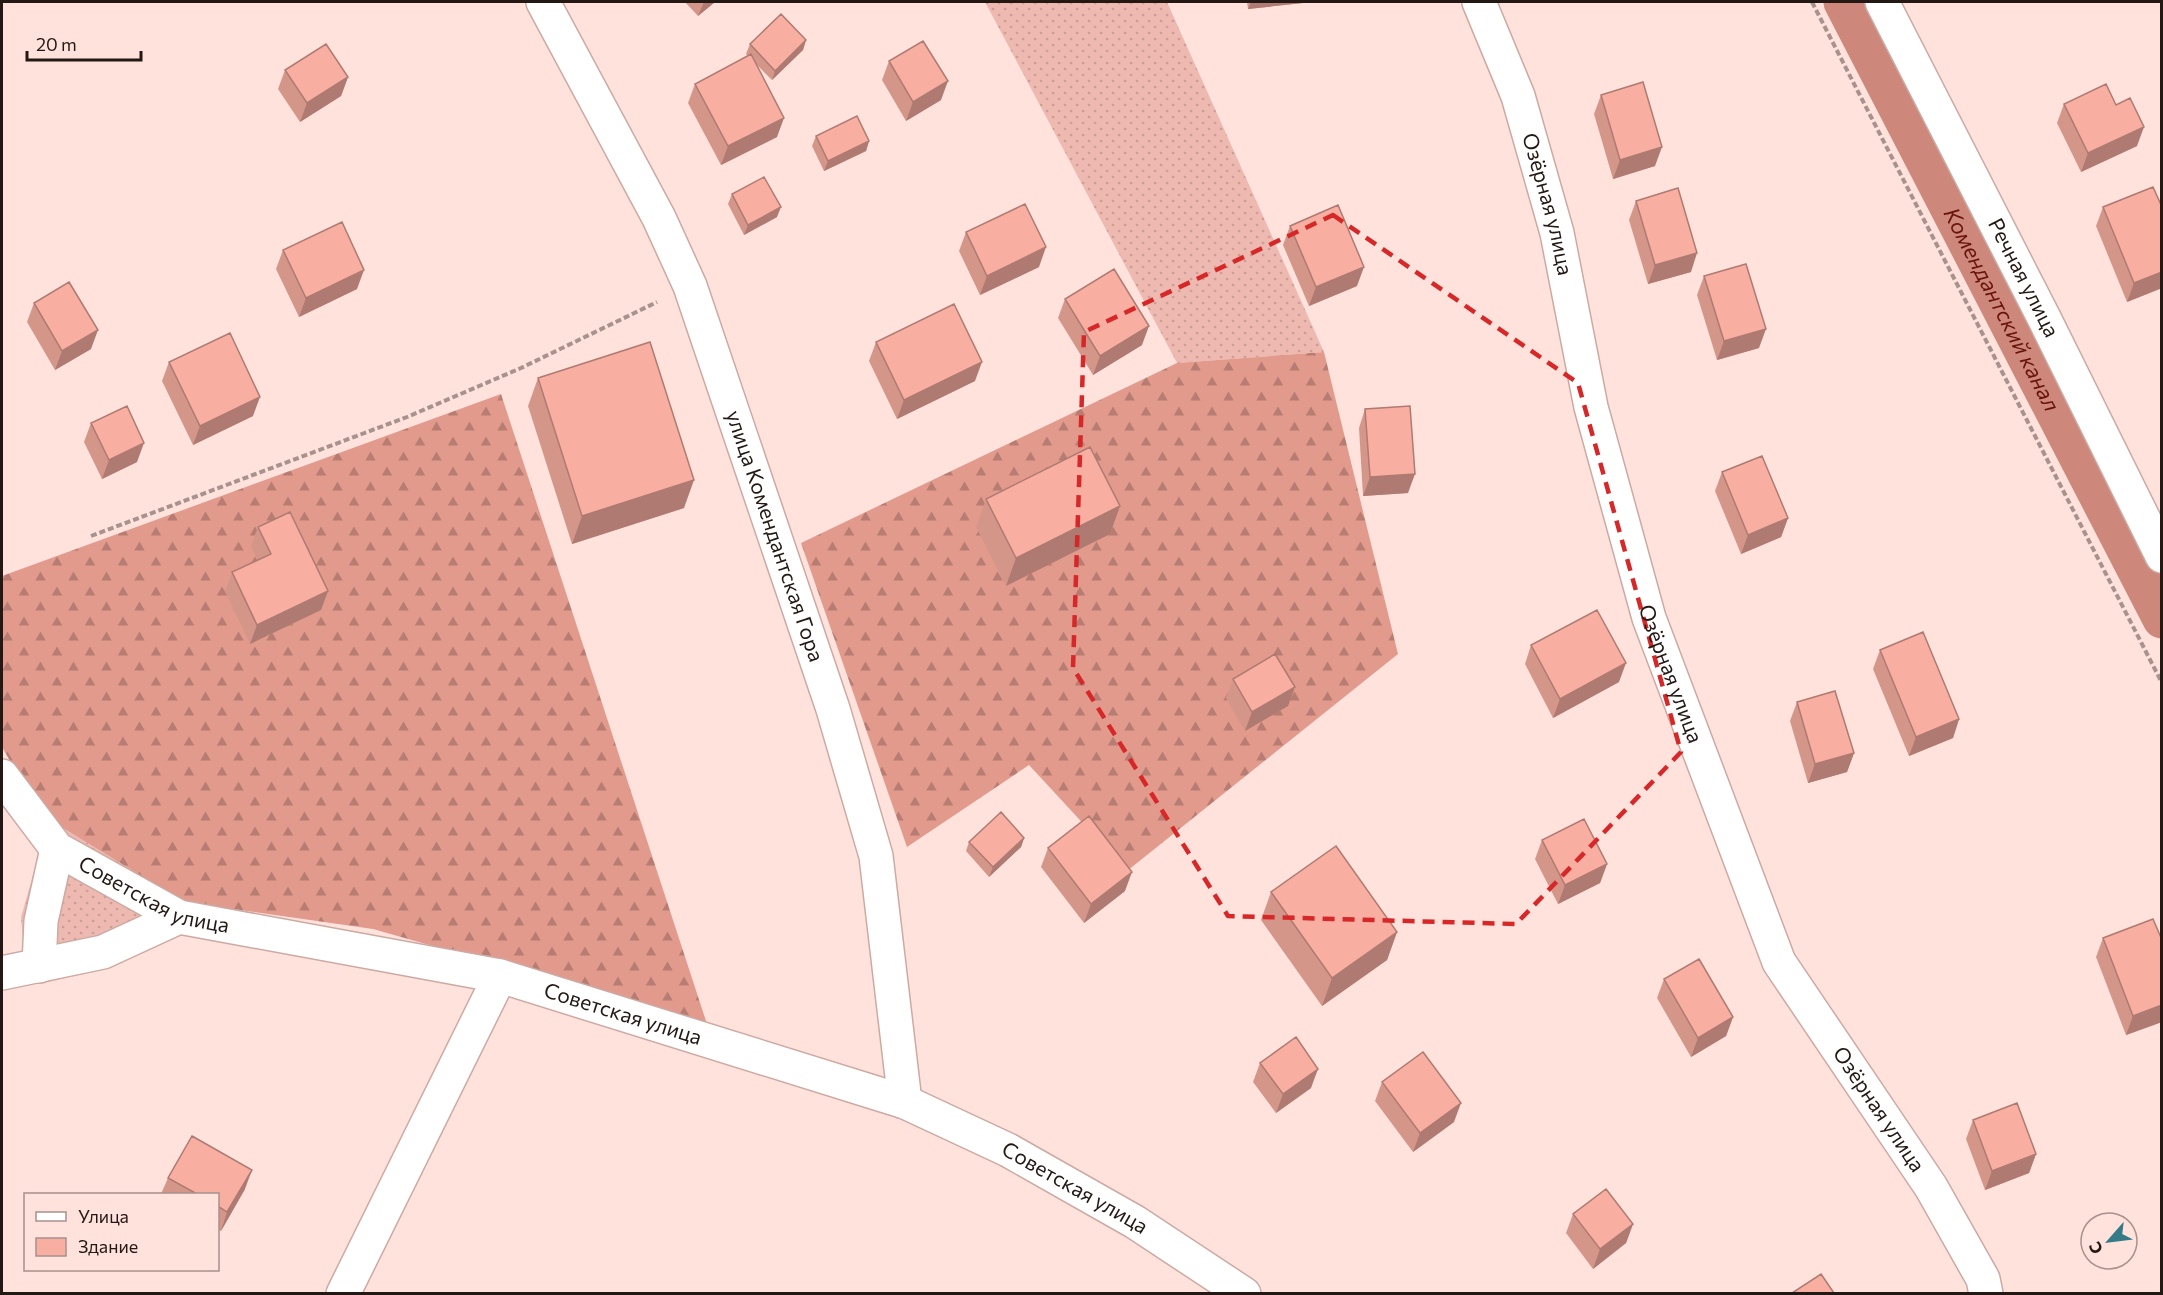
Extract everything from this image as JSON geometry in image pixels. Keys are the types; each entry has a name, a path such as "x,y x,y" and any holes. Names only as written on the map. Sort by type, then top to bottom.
{"street":[{"name":"улица Комендантская Гора","path":"543,2 659,218 690,286 833,709 876,855 905,1102"},
{"name":"Озёрная улица","path":"1479,2 1518,96 1557,233 1591,407 1649,618 1779,962 1931,1187 1983,1279 1986,1293"},
{"name":"Речная улица","path":"1882,2 2044,318 2162,556"},
{"name":"Советская улица","path":"2,776 57,849 179,917 500,976 905,1102 1008,1150 1135,1222 1244,1293"},
{"path":"39,966 41,921 57,849"},
{"path":"2,973 103,952 179,917"},
{"path":"343,1293 500,976"}],"path":[{"path":"1812,2 2162,683"},
{"path":"91,536 407,417 521,368 690,286"}],"highlighted area":[{"path":"1333,215 1578,383 1681,752 1516,924 1228,916 1073,668 1084,332"}],"shaded area":[{"path":"985,2 1167,2 1324,352 1177,363"},
{"path":"63,828 184,902 185,931 109,968 40,984 24,953 21,917 41,848"}],"green space":[{"path":"1324,352 1398,654 1127,871 1029,765 907,847 801,543 1177,363"},
{"path":"501,394 707,1024 373,929 184,902 63,828 21,780 2,747 2,576"}],"building":[{"path":"781,14 806,40 775,71 750,44"},
{"path":"923,41 948,81 913,102 889,61"},
{"path":"326,44 348,77 307,103 285,70"},
{"path":"751,54 784,118 728,146 695,84"},
{"path":"1643,82 1662,147 1620,160 1601,95"},
{"path":"2106,84 2116,105 2130,98 2144,127 2088,153 2064,104"},
{"path":"857,116 869,141 828,161 816,136"},
{"path":"764,177 781,207 748,225 732,194"},
{"path":"2153,187 2162,207 2162,272 2134,283 2103,207"},
{"path":"1678,188 1697,253 1655,265 1636,201"},
{"path":"1025,204 1046,247 987,276 966,232"},
{"path":"1338,205 1364,267 1316,287 1290,226"},
{"path":"342,222 364,270 306,298 283,250"},
{"path":"1746,264 1766,329 1724,341 1704,276"},
{"path":"1114,269 1149,326 1100,356 1065,299"},
{"path":"69,282 98,330 62,351 34,303"},
{"path":"954,304 982,362 904,400 876,342"},
{"path":"230,333 260,397 200,426 169,362"},
{"path":"650,342 694,480 582,516 538,378"},
{"path":"127,406 144,443 109,460 91,423"},
{"path":"1410,406 1415,474 1370,477 1365,409"},
{"path":"1090,447 1120,506 1016,558 986,499"},
{"path":"1762,456 1788,518 1748,535 1722,472"},
{"path":"290,512 328,591 257,625 232,572 271,554 258,527"},
{"path":"1597,610 1626,663 1560,699 1531,645"},
{"path":"1923,632 1959,719 1916,737 1880,650"},
{"path":"1275,654 1295,687 1252,712 1233,679"},
{"path":"1835,691 1854,753 1815,764 1797,702"},
{"path":"1001,812 1024,838 993,867 969,842"},
{"path":"1089,816 1132,872 1091,904 1048,848"},
{"path":"1584,819 1607,864 1565,885 1542,840"},
{"path":"1336,846 1397,932 1332,978 1271,892"},
{"path":"2153,919 2162,940 2162,1005 2133,1016 2103,938"},
{"path":"1699,959 1733,1017 1698,1038 1664,979"},
{"path":"1296,1037 1318,1069 1283,1094 1260,1063"},
{"path":"1423,1052 1461,1103 1420,1133 1382,1082"},
{"path":"2017,1103 2036,1154 1992,1171 1973,1120"},
{"path":"192,1136 252,1170 227,1212 219,1207 219,1193 195,1193 168,1178"},
{"path":"1606,1189 1633,1224 1600,1249 1573,1214"},
{"path":"1821,1274 1834,1293 1792,1293"}],"waterway":[{"name":"Комендантский канал","path":"1843,2 2162,619"}]}
